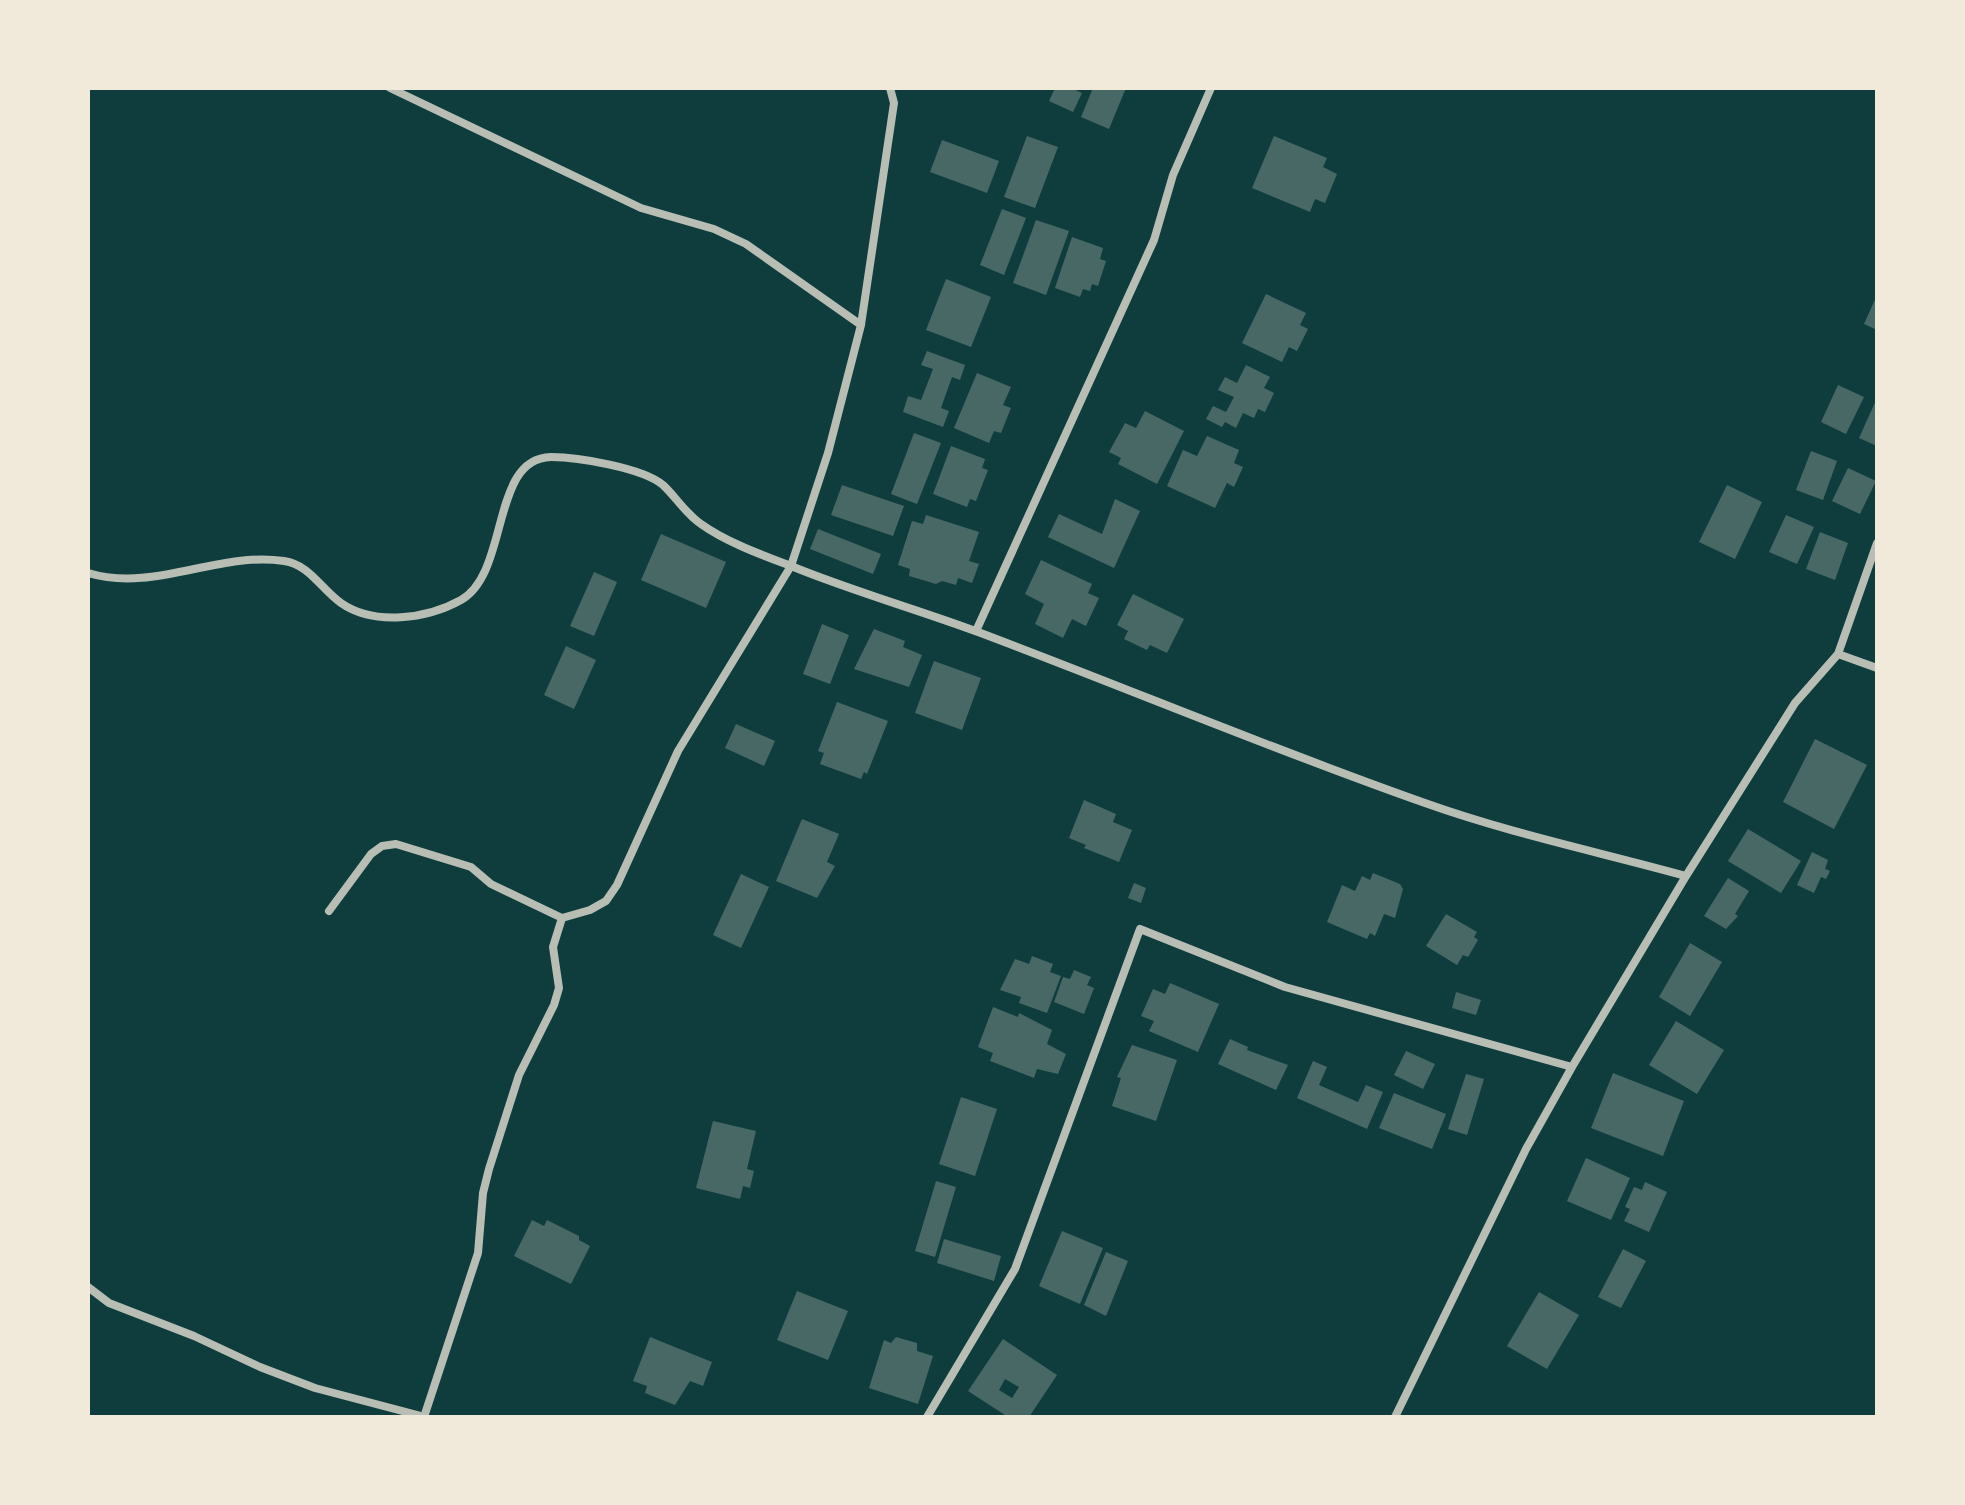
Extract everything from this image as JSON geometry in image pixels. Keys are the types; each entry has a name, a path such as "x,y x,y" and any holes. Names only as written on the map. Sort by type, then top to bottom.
{"street":[{"path":"390,88 641,208 714,229 746,244 861,325"},
{"path":"329,911 371,854 382,846 396,844 471,867 491,884 562,918 590,910 606,901 617,885 678,751 791,566 828,453 861,325 894,103 890,88"},
{"path":"976,631 1154,240 1173,175 1211,88"},
{"path":"88,573 138,581 252,559 277,560 296,563 341,603 364,614 385,618 419,615 458,602 475,590 486,576 507,497 519,473 530,462 549,457 640,472 660,482 699,523 791,566 976,631 1427,804 1686,876"},
{"path":"1395,1417 1526,1149 1572,1067 1686,876 1795,703 1838,654 1877,543"},
{"path":"1838,654 1877,668"},
{"path":"88,1287 109,1303 315,1388 424,1417 478,1253 483,1193 489,1169 519,1075 557,996 553,947 562,918"},
{"path":"927,1417 1015,1269 1140,929 1285,987 1572,1067"}],"building":[{"path":"1055,88 1071,88 1082,93 1073,112 1049,101"},
{"path":"1093,88 1126,88 1109,129 1081,117"},
{"path":"1027,136 1058,147 1035,208 1004,197"},
{"path":"1274,136 1327,158 1323,167 1337,174 1325,203 1315,199 1310,212 1252,188"},
{"path":"942,140 999,161 987,193 930,172"},
{"path":"1002,209 1026,218 1004,275 980,265"},
{"path":"1036,220 1069,231 1046,295 1013,283"},
{"path":"1072,237 1103,248 1100,259 1106,261 1098,286 1092,284 1090,291 1083,289 1080,297 1055,288"},
{"path":"946,279 991,297 971,347 926,330"},
{"path":"1266,294 1306,313 1300,325 1308,329 1297,351 1289,347 1282,362 1242,343"},
{"path":"1877,295 1877,330 1864,324"},
{"path":"927,351 965,365 960,380 952,377 941,408 949,411 943,427 903,412 908,396 921,400 933,369 921,365"},
{"path":"1246,365 1270,377 1264,388 1274,393 1265,412 1258,409 1254,418 1243,413 1236,428 1225,422 1222,427 1206,419 1213,406 1226,412 1234,397 1218,390 1225,377 1237,383"},
{"path":"977,373 1011,387 1003,405 1011,408 1001,433 994,431 989,443 954,428"},
{"path":"1838,385 1864,397 1846,434 1821,422"},
{"path":"1877,398 1877,446 1859,438"},
{"path":"1145,411 1184,431 1157,484 1118,464 1121,458 1109,452 1125,423 1136,428"},
{"path":"914,433 941,443 917,504 891,494"},
{"path":"1207,436 1239,450 1234,463 1243,467 1234,487 1227,483 1215,508 1167,486 1183,450 1197,456"},
{"path":"951,446 985,459 982,468 988,470 976,501 970,499 967,507 933,494"},
{"path":"1811,451 1837,461 1823,500 1796,490"},
{"path":"1848,468 1876,481 1860,514 1832,501"},
{"path":"842,485 904,506 893,536 831,515"},
{"path":"1727,485 1762,502 1735,559 1699,542"},
{"path":"1115,499 1140,511 1114,568 1048,537 1059,514 1102,534"},
{"path":"926,515 979,532 969,561 979,564 972,583 958,578 956,585 942,581 936,584 909,576 910,569 898,565 912,521 923,524"},
{"path":"1786,515 1814,527 1797,564 1769,552"},
{"path":"818,529 881,554 873,574 810,549"},
{"path":"1820,532 1848,543 1835,580 1806,569"},
{"path":"661,534 726,562 706,608 641,580"},
{"path":"1041,560 1092,584 1088,593 1099,598 1086,626 1072,619 1063,638 1035,624 1044,604 1025,594"},
{"path":"594,572 617,582 594,636 570,626"},
{"path":"1133,594 1184,619 1167,653 1150,645 1147,650 1124,639 1128,631 1117,625"},
{"path":"822,624 849,635 830,684 803,674"},
{"path":"874,629 905,641 903,647 922,655 909,687 854,669"},
{"path":"566,646 596,660 574,709 544,695"},
{"path":"934,661 981,678 962,730 915,713"},
{"path":"837,702 888,721 867,774 864,772 861,779 820,764 824,753 818,751"},
{"path":"736,724 775,741 764,766 725,748"},
{"path":"1815,739 1867,765 1834,829 1783,802"},
{"path":"1084,800 1116,814 1113,822 1132,830 1119,862 1084,848 1086,845 1069,838"},
{"path":"802,819 839,834 827,862 835,866 817,898 776,881"},
{"path":"1748,829 1801,861 1781,893 1728,861"},
{"path":"1812,852 1828,860 1825,869 1830,871 1826,879 1821,877 1814,893 1797,885"},
{"path":"1373,873 1400,884 1403,889 1395,918 1384,914 1375,936 1370,933 1367,939 1327,922 1342,885 1355,891 1362,876 1370,880"},
{"path":"741,874 769,887 741,948 713,935"},
{"path":"1728,878 1749,891 1735,914 1738,916 1726,929 1704,916"},
{"path":"1134,883 1146,888 1141,903 1128,898"},
{"path":"1446,914 1477,932 1474,937 1478,940 1468,957 1463,955 1457,965 1426,946"},
{"path":"1690,943 1722,962 1690,1016 1659,997"},
{"path":"1032,956 1053,964 1050,972 1061,976 1047,1013 1019,1003 1021,997 1000,990 1015,959 1029,964"},
{"path":"1074,970 1091,977 1087,985 1094,988 1084,1014 1054,1002 1063,977 1070,979"},
{"path":"1170,983 1219,1004 1198,1052 1149,1031 1154,1021 1141,1016 1153,989 1165,994"},
{"path":"1456,992 1481,1000 1476,1015 1452,1008"},
{"path":"993,1007 1018,1017 1019,1013 1052,1030 1047,1044 1066,1054 1058,1074 1037,1069 1034,1078 990,1061 993,1053 978,1047"},
{"path":"1676,1021 1724,1050 1697,1094 1649,1065"},
{"path":"1230,1039 1248,1047 1247,1050 1288,1065 1276,1090 1218,1064"},
{"path":"1132,1045 1177,1060 1156,1121 1112,1106 1121,1078 1117,1077"},
{"path":"1406,1051 1435,1064 1423,1089 1394,1075"},
{"path":"1313,1061 1327,1067 1319,1085 1358,1102 1366,1085 1383,1092 1367,1129 1297,1098"},
{"path":"1613,1073 1684,1101 1663,1156 1591,1128"},
{"path":"1466,1074 1484,1079 1467,1135 1448,1129"},
{"path":"1394,1093 1446,1114 1432,1149 1379,1128"},
{"path":"961,1097 997,1109 975,1176 939,1164"},
{"path":"713,1121 756,1131 747,1169 754,1171 750,1188 743,1186 740,1199 696,1188"},
{"path":"1586,1158 1630,1178 1611,1220 1567,1201"},
{"path":"936,1181 956,1187 935,1257 915,1251"},
{"path":"1645,1182 1667,1192 1649,1232 1624,1221 1630,1209 1625,1207 1634,1187 1642,1190"},
{"path":"532,1220 544,1226 547,1220 579,1236 579,1240 590,1246 571,1284 514,1256"},
{"path":"1062,1231 1103,1248 1080,1304 1039,1286"},
{"path":"944,1239 1001,1256 994,1281 937,1263"},
{"path":"1623,1249 1646,1261 1621,1308 1598,1297"},
{"path":"1106,1252 1128,1261 1106,1316 1084,1305"},
{"path":"797,1291 848,1311 828,1360 777,1340"},
{"path":"1539,1292 1579,1315 1547,1369 1507,1346"},
{"path":"650,1337 712,1362 703,1386 690,1381 675,1405 645,1393 647,1386 633,1381"},
{"path":"896,1337 917,1343 917,1351 933,1356 918,1404 869,1388 884,1340 891,1343"},
{"path":"1003,1339 1057,1375 1029,1417 1008,1417 968,1391","holes":["1005,1379 1019,1387 1012,1398 999,1390"]}]}
